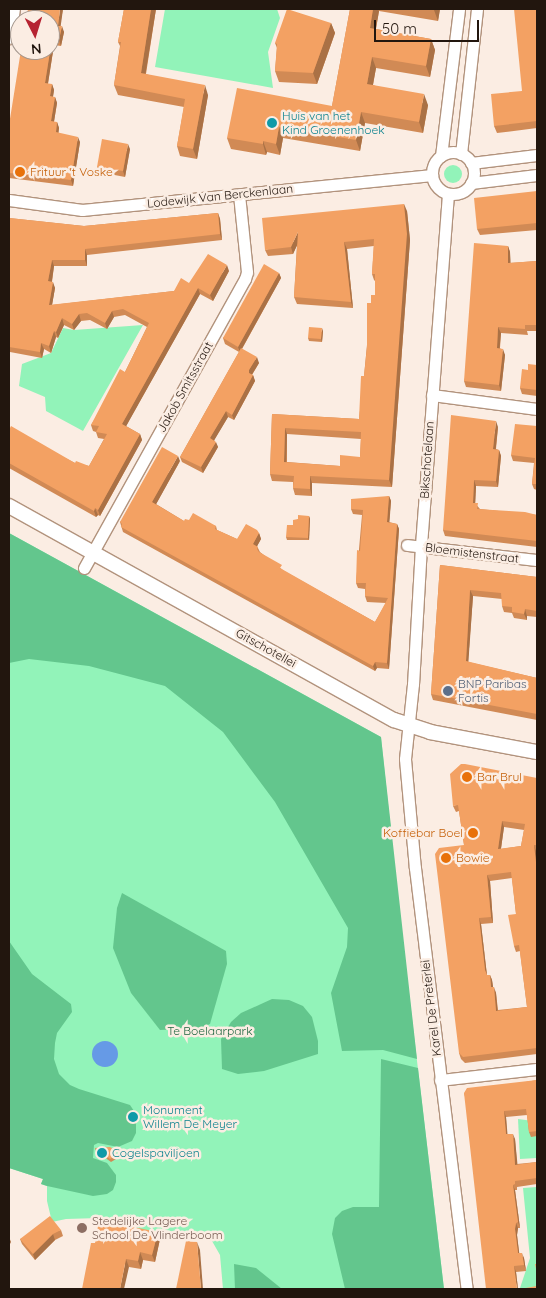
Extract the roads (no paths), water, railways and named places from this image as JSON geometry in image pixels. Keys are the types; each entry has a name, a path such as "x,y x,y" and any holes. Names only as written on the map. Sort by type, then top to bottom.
{"street":[{"path":"9,37 13,9"},
{"path":"441,156 459,9"},
{"path":"461,154 477,9"},
{"path":"447,153 461,154 471,163 473,177 471,183 463,192 448,194 436,185 432,175 434,164 441,156 447,153"},
{"path":"471,163 537,155"},
{"name":"Lodewijk Van Berckenlaan","path":"9,200 82,210 432,175"},
{"path":"471,183 537,175"},
{"name":"Bikschotelaan","path":"409,726 448,194"},
{"name":"Jakob Smitsstraat","path":"84,568 245,279 247,272 239,195"},
{"path":"432,396 537,408"},
{"name":"Gitschotellei","path":"9,506 379,712 409,726 436,734 537,752"},
{"name":"Bloemistenstraat","path":"407,545 537,560"},
{"name":"Karel De Preterlei","path":"409,726 406,769 415,868 467,1289"},
{"path":"440,1080 537,1069"}],"water":[{"path":"105,1041 114,1045 118,1054 114,1063 105,1067 96,1063 92,1054 96,1045"}],"place":[{"name":"Huis van het Kind Groenenhoek","path":"272,123"},
{"name":"Frituur 't Voske","path":"20,172"},
{"name":"BNP Paribas Fortis","path":"448,691"},
{"name":"Bar Brul","path":"467,777"},
{"name":"Koffiebar Boel","path":"473,833"},
{"name":"Bowie","path":"446,858"},
{"name":"Monument Willem De Meyer","path":"133,1117"},
{"name":"Cogelspaviljoen","path":"102,1153"},
{"name":"Stedelijke Lagere School De Vlinderboom","path":"82,1228"}],"park label":[{"name":"Te Boelaarpark","path":"210,1031"}]}
